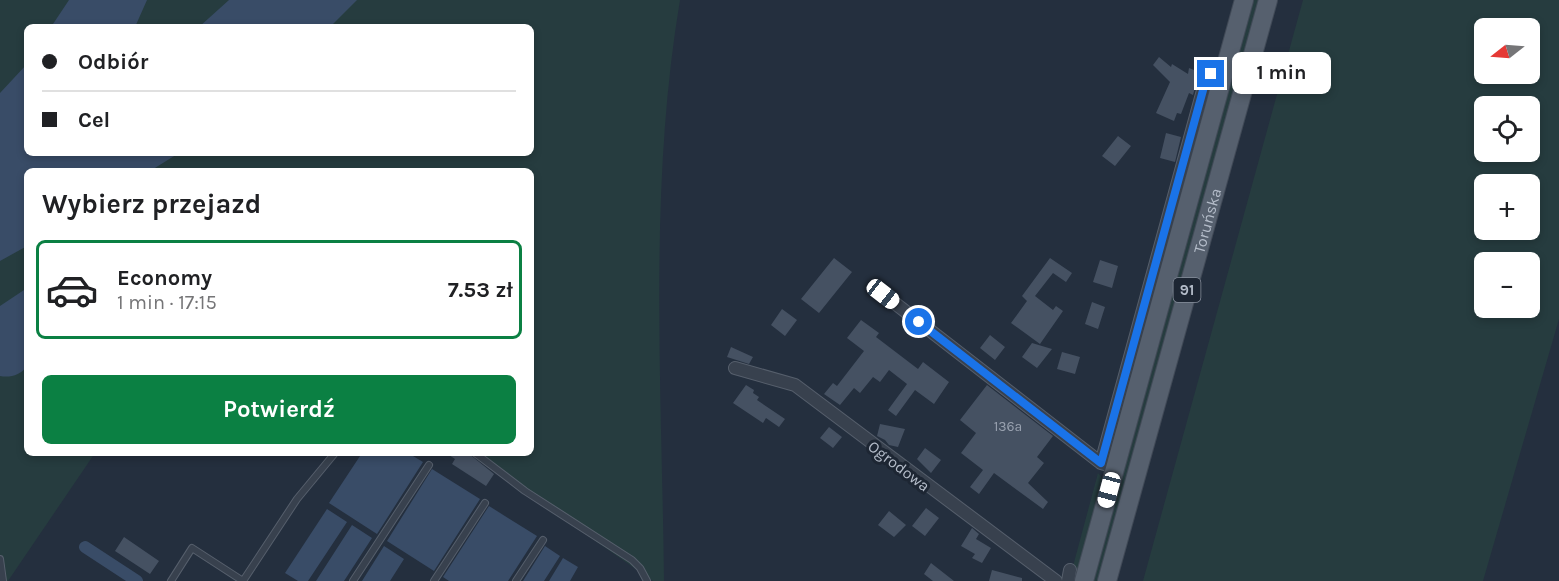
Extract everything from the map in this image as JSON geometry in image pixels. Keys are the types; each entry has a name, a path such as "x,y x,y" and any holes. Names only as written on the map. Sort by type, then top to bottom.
{"main road":[{"name":"Toruńska","path":"1074,577 1244,0"},
{"name":"Toruńska","path":"1107,581 1268,0"}],"street":[{"path":"883,294 1108,465"},
{"name":"Ogrodowa","path":"735,368 795,385 1056,581"}],"lane":[{"path":"171,581 192,548 243,581 297,499 333,456"},
{"path":"479,456 525,491 632,560 640,568 647,581"},
{"path":"353,581 429,465"},
{"path":"434,581 485,503"},
{"path":"516,581 543,540"},
{"path":"0,559 3,581"}],"green space":[{"path":"0,0 680,0 670,72 660,217 659,290 664,581 653,581 473,456 534,456 534,168 24,168 24,456 93,456 8,581 0,581"},
{"path":"1252,0 1261,0 1100,581 1092,581"},
{"path":"1303,0 1559,0 1559,319 1483,581 1143,581"},
{"path":"1098,473 1104,480 1077,581 1073,581 1072,570"}],"water":[{"path":"69,0 147,0 136,24 53,24"},
{"path":"229,0 357,0 333,24 202,24"},
{"path":"24,67 24,156 174,156 155,168 24,168 24,248 0,261 0,93"},
{"path":"24,290 24,370 8,377 0,376 0,306"},
{"path":"360,456 413,456 423,462 377,534 329,503"},
{"path":"432,469 480,499 434,571 387,541"},
{"path":"489,506 537,536 508,581 449,581 443,577"},
{"path":"327,509 347,522 308,581 298,581 285,573"},
{"path":"352,525 372,538 344,581 316,581"},
{"path":"384,546 404,559 390,581 362,581"},
{"path":"545,546 560,556 544,581 523,581"},
{"path":"563,558 578,567 570,581 549,581"}],"building":[{"path":"1159,57 1171,67 1172,64 1188,74 1189,68 1199,72 1193,95 1189,93 1181,114 1177,113 1174,121 1156,113 1170,82 1153,65"},
{"path":"1166,133 1181,137 1175,162 1160,158"},
{"path":"1118,136 1131,146 1115,166 1102,156"},
{"path":"834,258 852,272 819,313 801,299"},
{"path":"1050,258 1072,273 1066,282 1053,273 1035,296 1053,310 1056,306 1063,311 1040,344 1011,323 1027,301 1022,296"},
{"path":"1100,260 1118,266 1112,288 1093,282"},
{"path":"1092,302 1105,307 1098,329 1085,324"},
{"path":"782,309 797,320 785,336 771,325"},
{"path":"861,320 879,333 876,337 918,369 923,362 949,382 934,404 915,390 896,416 888,410 907,384 889,370 880,382 873,377 860,393 854,388 840,405 824,394 833,383 837,386 864,351 847,338"},
{"path":"990,335 1005,347 995,360 980,348"},
{"path":"1032,343 1052,349 1037,368 1022,357"},
{"path":"731,347 753,357 749,364 727,357"},
{"path":"1062,352 1080,357 1075,374 1057,369"},
{"path":"746,385 754,390 753,393 759,397 757,400 785,419 779,427 766,418 763,423 733,403"},
{"path":"987,385 1053,436 1037,457 1044,463 1028,483 1048,502 1043,509 994,473 979,494 970,487 983,470 961,453 976,433 960,420"},
{"path":"880,424 905,429 898,447 889,445 877,436"},
{"path":"829,427 842,437 833,448 820,438"},
{"path":"925,448 941,460 931,473 917,459"},
{"path":"450,456 472,456 494,474 486,486 452,464 455,459"},
{"path":"926,508 939,518 925,536 912,526"},
{"path":"889,511 906,525 894,537 878,525"},
{"path":"972,528 979,534 976,539 991,548 982,563 972,558 975,554 961,546"},
{"path":"124,537 159,561 150,574 115,551"},
{"path":"931,563 954,581 933,581 924,574"},
{"path":"992,570 1022,578 1022,581 989,581"}],"waterway":[{"path":"85,547 137,581"}],"route":[{"path":"919,322 1101,463 1208,72 1211,74"}]}
